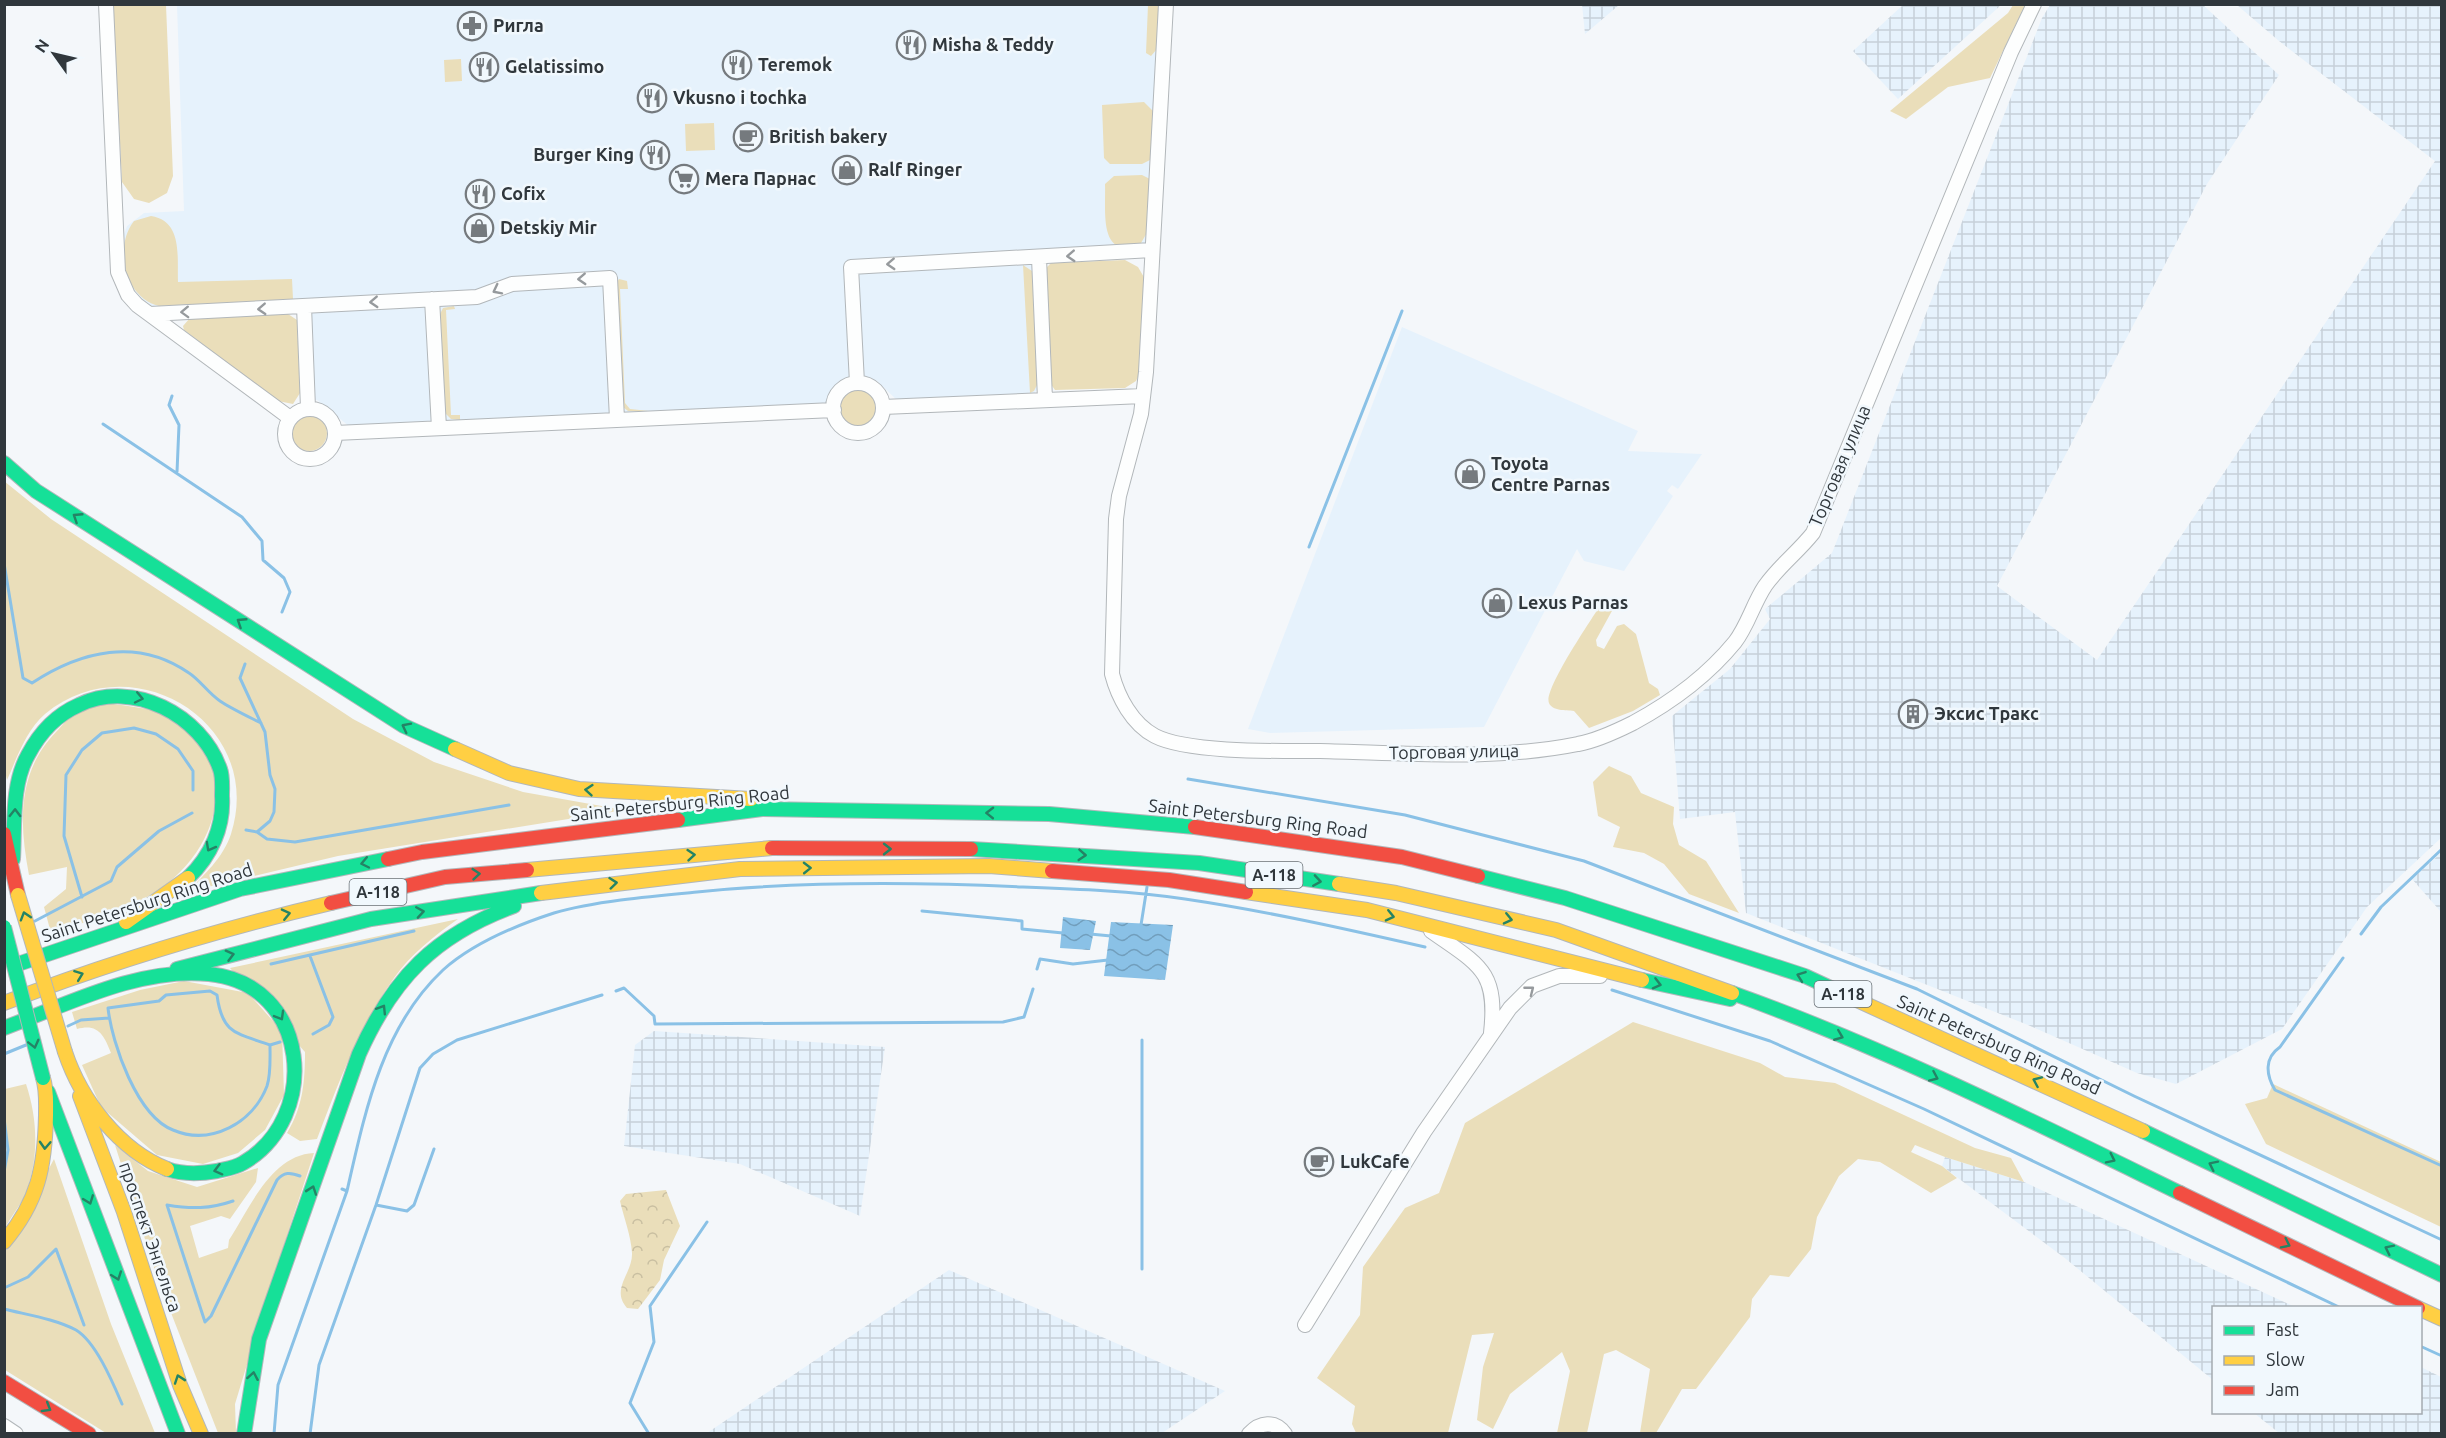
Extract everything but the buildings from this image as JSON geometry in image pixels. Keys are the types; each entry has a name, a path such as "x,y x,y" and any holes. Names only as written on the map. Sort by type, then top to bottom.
{"main road":[{"path":"4,463 36,490 404,726 509,773 579,789 648,795 760,799 822,809"},
{"path":"12,872 16,795 28,755 45,730 64,713 83,702 105,698 128,696 155,702 177,712 198,728 219,765 224,799 220,826 199,866 163,897 111,932"},
{"name":"Saint Petersburg Ring Road","path":"4,969 240,889 422,852 762,809 1048,814 1206,828 1401,857 1565,898 1805,976 2078,1100 2442,1275"},
{"path":"4,834 12,872"},
{"name":"А-118","path":"4,1004 94,969 245,923 445,877 765,849 999,849 1199,863 1396,893 1556,930 1766,1005 1880,1053 2055,1132 2415,1306"},
{"path":"4,1028 133,981 371,919 579,887 740,869 989,866 1168,880 1367,910 1694,993 1766,1005"},
{"name":"проспект Энгельса","path":"12,872 70,1070 124,1212 180,1385 201,1434"},
{"path":"244,1434 259,1339 359,1054 380,1010 404,978 425,956 456,933 495,912 579,887"},
{"path":"4,927 44,1082 178,1434"},
{"path":"70,1070 113,1131 157,1167 200,1175 243,1163 274,1136 289,1110 296,1079 292,1042 281,1013 261,992 235,979 210,974 133,981"},
{"path":"4,1242 18,1228 30,1208 42,1177 46,1146 44,1082"},
{"name":"А-118","path":"2422,1309 2442,1319"},
{"path":"4,1382 89,1434"}],"street":[{"path":"106,4 118,272 128,295 150,314 290,418"},
{"path":"883,407 1143,396 1166,4"},
{"name":"Торговая улица","path":"1143,396 1141,414 1119,496 1116,519 1112,674 1117,692 1127,709 1154,736 1189,745 1254,750 1469,754 1522,752 1580,744 1631,724 1677,696 1735,642 1764,588 1779,567 1800,549 1813,533 2011,52 2034,4"},
{"path":"857,383 851,267 1152,250"},
{"path":"1039,258 1045,399"},
{"path":"150,314 484,296 512,284 610,278 617,419"},
{"path":"432,299 439,428"},
{"path":"304,306 308,408"},
{"path":"857,383 872,387 882,399 883,407 879,421 867,431 860,433 852,432 839,424 834,410 837,395 842,389 857,383"},
{"path":"308,408 316,409 329,418 335,433 330,449 323,455 306,459 298,456 286,443 284,435 290,418 308,408"},
{"path":"335,433 834,410"},
{"path":"1419,922 1476,962 1490,982 1494,1003 1491,1033"},
{"path":"1305,1325 1424,1132 1491,1033 1532,986 1559,976 1620,975"},
{"path":"1249,1434 1257,1426 1266,1424 1275,1425 1285,1434"},
{"path":"4,1426 16,1434"}],"shaded area":[{"path":"1582,4 1619,4 1619,5 1585,34"},
{"path":"1904,4 2001,5 1898,99 1853,51"},
{"path":"177,5 1161,5 1148,255 1035,261 1041,384 1033,395 898,401 877,381 866,378 840,383 827,406 350,427 317,400 304,397 298,300 157,309 146,305 133,295 125,274 124,234 127,226 144,213 184,211"},
{"path":"2050,5 2203,5 2279,75 2207,184 1997,586 2097,660 2435,161 2279,41 2237,5 2441,5 2441,838 2367,907 2282,1029 2176,1084 2137,1073 2028,1025 1746,913 1735,812 1680,819 1672,716 1730,669 1770,619 1765,609 1832,553 2042,18"},
{"path":"1402,327 1638,431 1628,451 1702,454 1678,489 1672,485 1667,491 1673,496 1624,571 1584,561 1577,549 1484,727 1270,733 1248,729"},
{"path":"2441,853 2441,912 2412,879"},
{"path":"654,1031 885,1047 860,1216 740,1164 624,1146 635,1045"},
{"path":"1945,1157 2024,1182 2293,1306 2212,1306 2212,1379 2066,1259 1942,1166"},
{"path":"949,1270 1225,1391 1162,1433 707,1433"},
{"path":"2422,1368 2441,1377 2441,1433 2279,1433 2255,1414 2422,1414"}],"green space":[{"path":"113,5 166,5 173,176 167,193 149,203 134,199 122,182"},
{"path":"1148,5 1159,5 1157,49 1151,56 1146,53"},
{"path":"2013,5 2025,5 1990,78 1948,87 1906,119 1890,111 2008,13"},
{"path":"461,59 462,81 445,82 444,60"},
{"path":"1144,102 1154,112 1150,160 1142,164 1110,164 1104,158 1102,105"},
{"path":"714,123 715,150 686,151 685,124"},
{"path":"1142,175 1150,179 1148,231 1141,243 1127,247 1117,246 1107,231 1105,184 1114,176"},
{"path":"151,216 161,219 169,225 173,232 177,251 178,282 292,279 293,299 159,306 147,301 131,283 126,271 124,245 134,221"},
{"path":"1125,260 1138,267 1145,279 1140,373 1136,381 1125,388 1055,390 1050,383 1046,268 1051,263"},
{"path":"1023,265 1032,271 1038,383 1034,391 1030,393"},
{"path":"619,279 627,281 628,289 620,289 625,403 630,409 649,411 628,411 623,407 616,284"},
{"path":"454,306 455,309 446,310 451,415 460,415 460,420 451,419 443,411 439,316 443,308"},
{"path":"288,314 297,320 300,393 293,404 278,401 184,330 183,326 190,318"},
{"path":"858,390 871,395 876,408 871,421 858,426 845,421 840,408 845,395"},
{"path":"309,415 321,421 327,433 321,445 309,451 297,445 291,433 297,421"},
{"path":"4,481 51,519 353,719 434,762 523,792 624,810 338,856 187,892 212,866 228,843 237,794 229,759 211,729 184,706 152,691 116,687 80,694 45,714 32,728 7,780 4,767"},
{"path":"1606,603 1613,609 1596,640 1597,646 1604,649 1617,626 1624,624 1636,634 1649,683 1658,689 1660,695 1633,711 1589,728 1574,711 1560,710 1551,706 1549,696 1560,670 1579,638 1601,604"},
{"path":"108,703 168,715 197,739 211,763 216,788 214,814 204,838 189,862 169,882 145,898 122,909 51,933 44,907 66,889 67,867 29,875 23,817 28,781 43,747 73,715"},
{"path":"1609,766 1631,776 1641,793 1674,807 1673,824 1679,845 1706,861 1739,913 1689,894 1664,864 1644,853 1613,847 1620,827 1598,816 1593,782"},
{"path":"458,919 415,953 400,970 382,997 350,1056 317,1139 300,1141 287,1133 297,1113 302,1094 305,1052 230,968"},
{"path":"184,981 248,993 282,1031 284,1095 265,1130 238,1153 203,1164 157,1155 101,1107 82,1065 111,1053 103,1036 95,1029 77,1029 72,1012 140,990"},
{"path":"1633,1022 1760,1063 1785,1077 1835,1083 1975,1148 2011,1158 2024,1182 1915,1145 1911,1152 1942,1166 1957,1178 1931,1193 1880,1162 1858,1159 1839,1176 1817,1217 1811,1249 1789,1277 1770,1275 1752,1299 1750,1317 1696,1389 1682,1389 1656,1433 1640,1433 1650,1369 1616,1350 1604,1354 1587,1433 1557,1433 1570,1371 1562,1352 1510,1394 1493,1429 1477,1420 1483,1367 1494,1333 1472,1335 1448,1433 1356,1433 1352,1424 1355,1406 1317,1378 1360,1315 1363,1267 1405,1208 1439,1193 1465,1123"},
{"path":"26,1084 34,1122 34,1161 26,1192 5,1228 5,1089"},
{"path":"2273,1084 2441,1162 2441,1227 2266,1144 2245,1104 2267,1098"},
{"path":"115,1145 148,1171 197,1187 258,1168 256,1182 230,1219 221,1216 190,1226 199,1258 228,1248 229,1240 245,1213 263,1185 274,1173 299,1156 314,1153 235,1404 236,1433 218,1433 157,1277"},
{"path":"54,1159 111,1324 155,1433 106,1433 5,1370 5,1252"},
{"path":"666,1190 680,1226 664,1260 660,1280 638,1309 627,1308 622,1301 621,1288 632,1253 620,1201 626,1194"}],"water":[{"path":"1063,917 1096,921 1090,950 1060,948"},
{"path":"1111,922 1173,925 1165,980 1104,976"}],"waterway":[{"path":"1309,547 1402,311"},
{"path":"172,396 169,405 179,425 177,472"},
{"path":"103,424 242,517 262,541 263,560 284,578 290,592 282,612"},
{"path":"4,563 23,678 32,683 70,663 109,652 149,655 169,662 189,673 220,701 261,723"},
{"path":"245,664 240,678 265,732 270,775 275,789 274,812 270,821 257,832 246,830"},
{"path":"82,897 64,836 66,775 82,750 102,733 134,728 156,734 178,749 193,771 193,790"},
{"path":"1188,779 1405,815 1584,861 1917,989 2134,1096 2442,1240"},
{"path":"257,832 267,839 295,842 509,805"},
{"path":"35,921 111,881 117,867 159,831 192,813"},
{"path":"2361,934 2381,907 2442,849"},
{"path":"342,1189 347,1191 369,1101 379,1072 405,1017 422,993 443,970 481,944 525,923 570,909 644,897 738,888 819,884 981,885 1104,891 1185,899 1306,921 1425,947"},
{"path":"1141,925 1147,887"},
{"path":"922,911 1022,921 1022,929 1063,933"},
{"path":"271,964 414,931"},
{"path":"1090,934 1111,936"},
{"path":"310,956 333,1017 329,1025 313,1034"},
{"path":"2343,958 2280,1047 2271,1056 2268,1073 2272,1084 2275,1090 2442,1166"},
{"path":"1037,969 1040,959 1073,964 1108,960"},
{"path":"616,991 624,988 654,1016 655,1024 1003,1022 1024,1017 1033,989"},
{"path":"1612,990 1770,1041 1924,1109 2337,1306"},
{"path":"270,1045 248,1038 227,1025 219,1008 217,995 210,991 166,995 159,1001 108,1008 121,1059 138,1095 160,1122 173,1130 187,1134 216,1133 229,1128 252,1111 267,1086 270,1071 270,1045 280,1042"},
{"path":"310,1434 319,1365 376,1205 420,1068 433,1054 457,1040 602,995"},
{"path":"68,1026 81,1020 109,1018"},
{"path":"1142,1040 1142,1269"},
{"path":"4,1054 26,1045"},
{"path":"4,1118 8,1150 4,1172"},
{"path":"376,1205 407,1211 414,1205 434,1149"},
{"path":"233,1201 216,1206 200,1207 167,1205 205,1322 211,1316 277,1180 287,1174 300,1176"},
{"path":"274,1434 278,1385 347,1191"},
{"path":"649,1434 630,1403 654,1342 650,1306 707,1222"},
{"path":"4,1288 28,1277 56,1249 84,1325"},
{"path":"4,1309 59,1323 76,1330 97,1353 122,1404"},
{"path":"2422,1347 2442,1356"}],"traffic: fast":[{"path":"4,463 36,491 404,726 455,749"},
{"path":"13,859 16,792 23,767 37,740 49,726 71,709 100,698 121,696 163,707 181,718 198,733 211,750 220,769 222,808 218,830 209,851 188,878"},
{"path":"678,820 762,809 1049,814 1195,827"},
{"path":"971,849 1199,863 1339,884"},
{"path":"18,964 240,889 388,859"},
{"path":"1478,876 1565,898 1805,976 1835,990"},
{"path":"177,969 371,919 541,893"},
{"path":"244,1434 259,1339 359,1054 372,1027 402,981 420,962 461,931 514,906"},
{"path":"4,927 43,1078"},
{"path":"4,1028 104,989 156,976 183,973 209,974 243,983 268,1001 285,1026 294,1055 293,1086 285,1116 268,1142 240,1165 198,1173 167,1169"},
{"path":"1642,980 1730,999"},
{"path":"1732,993 1789,1014 1903,1062 2180,1193"},
{"path":"48,1092 178,1434"},
{"path":"2143,1131 2442,1275"}],"traffic: slow":[{"path":"455,749 509,773 579,789 751,799"},
{"path":"527,870 772,848"},
{"path":"541,893 740,869 989,866 1052,871"},
{"path":"126,922 188,878"},
{"path":"1339,884 1396,893 1556,930 1732,993"},
{"path":"1246,892 1367,910 1642,980"},
{"path":"18,895 65,1052"},
{"path":"4,1003 166,947 331,903"},
{"path":"1835,990 2143,1131"},
{"path":"65,1052 81,1088 104,1121 133,1149 167,1169"},
{"path":"4,1242 25,1213 41,1167 46,1115 46,1092 43,1078"},
{"path":"80,1096 124,1212 180,1385 201,1434"},
{"path":"2422,1310 2442,1319"}],"traffic: jam":[{"path":"388,859 422,852 678,820"},
{"path":"1195,827 1402,857 1478,876"},
{"path":"4,834 18,895"},
{"path":"772,848 971,849"},
{"path":"331,903 445,877 527,870"},
{"path":"1052,871 1169,880 1246,892"},
{"path":"2180,1193 2414,1306"},
{"path":"4,1382 89,1434"}],"place":[{"name":"Ригла","path":"472,26"},
{"name":"Misha & Teddy","path":"911,45"},
{"name":"Teremok","path":"737,65"},
{"name":"Gelatissimo","path":"484,67"},
{"name":"Vkusno i tochka","path":"652,98"},
{"name":"British bakery","path":"748,137"},
{"name":"Burger King","path":"655,155"},
{"name":"Ralf Ringer","path":"847,170"},
{"name":"Мега Парнас","path":"684,179"},
{"name":"Cofix","path":"480,194"},
{"name":"Detskiy Mir","path":"479,228"},
{"name":"Toyota Centre Parnas","path":"1470,474"},
{"name":"Lexus Parnas","path":"1497,603"},
{"name":"Эксис Тракс","path":"1913,714"},
{"name":"LukCafe","path":"1319,1162"}]}
